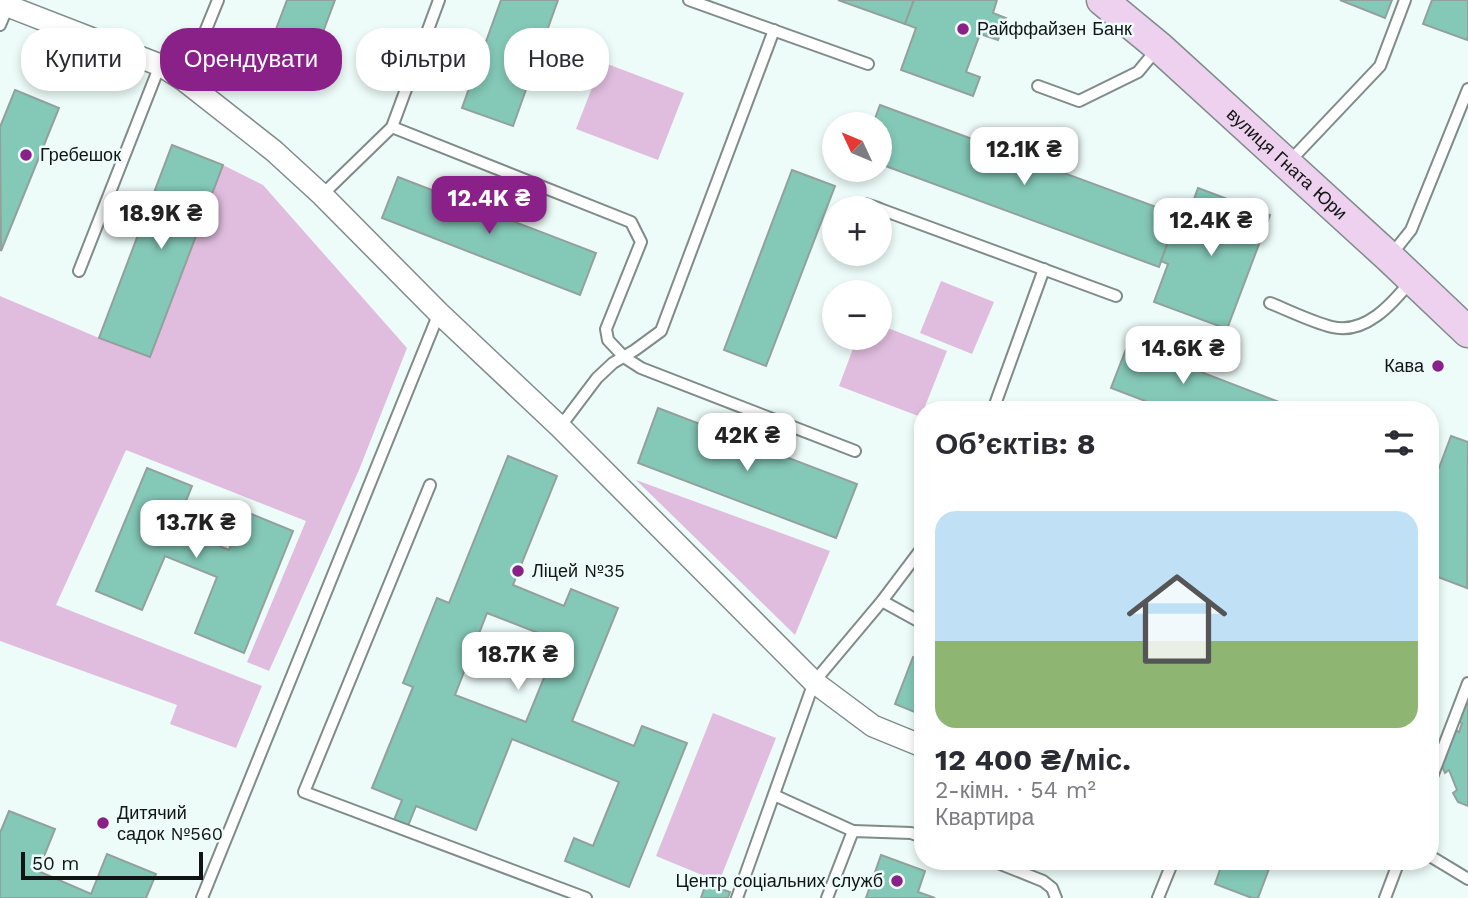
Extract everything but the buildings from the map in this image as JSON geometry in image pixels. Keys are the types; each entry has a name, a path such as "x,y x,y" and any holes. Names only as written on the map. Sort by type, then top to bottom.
{"street":[{"name":"вулиця Гната Юри","path":"1102,0 1159,47 1468,332"},
{"path":"3,11 160,65"},
{"path":"198,91 274,151 322,195 814,682 873,726 914,743"}],"lane":[{"path":"207,28 218,0"},
{"path":"322,195 392,127 439,0"},
{"path":"690,0 868,64"},
{"path":"1287,164 1380,66 1405,0"},
{"path":"559,427 597,378 613,363 660,331 774,30"},
{"path":"1038,86 1079,102 1138,72 1159,47"},
{"path":"79,271 160,65"},
{"path":"1389,257 1411,230 1468,89"},
{"path":"392,127 631,222 641,242 606,329 608,341 624,357 641,368 855,451"},
{"path":"892,214 1116,296"},
{"path":"996,401 1044,269"},
{"path":"1270,303 1335,328 1356,326 1376,317 1413,280"},
{"path":"202,898 439,313"},
{"path":"430,485 304,792 586,898"},
{"path":"737,898 814,682 914,559"},
{"path":"882,601 914,620"},
{"path":"1439,759 1468,683"},
{"path":"774,795 853,831 914,834"},
{"path":"827,898 853,831"},
{"path":"1439,861 1468,879"},
{"path":"1016,870 1044,881 1052,888 1056,898"},
{"path":"1158,898 1169,870"},
{"path":"1385,898 1396,870"}],"shaded area":[{"path":"609,65 684,93 658,160 576,129 591,91 609,91"},
{"path":"223,165 263,185 407,348 359,470 269,671 247,662 306,521 126,450 56,605 262,686 236,748 170,724 177,705 0,641 0,296 150,357"},
{"path":"941,281 994,302 972,354 920,333"},
{"path":"892,330 947,351 927,401 914,401 914,414 839,386 852,350 892,350"},
{"path":"636,480 830,551 795,635"},
{"path":"713,713 776,738 719,882 656,856"}],"place":[{"name":"Райффайзен Банк","path":"963,29"},
{"name":"Гребешок","path":"26,155"},
{"name":"Кава","path":"1438,366"},
{"name":"Ліцей №35","path":"518,571"},
{"name":"Дитячий садок №560","path":"103,823"},
{"name":"Центр соціальних служб","path":"897,881"}]}
